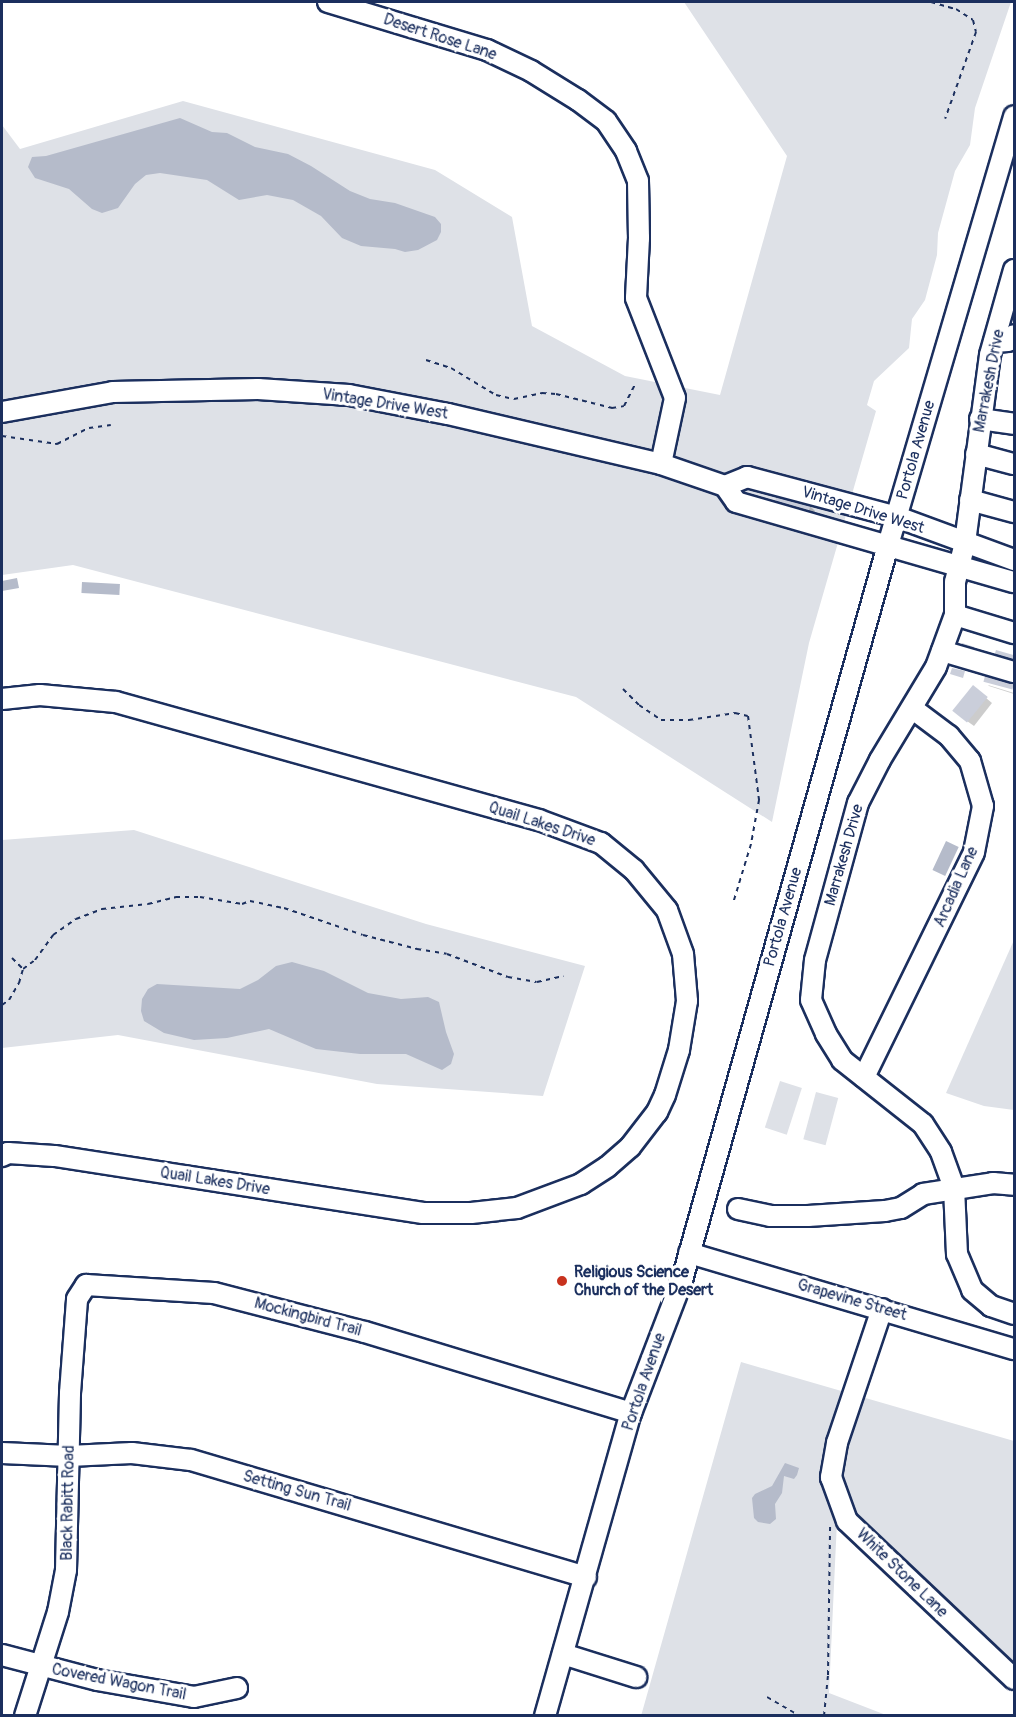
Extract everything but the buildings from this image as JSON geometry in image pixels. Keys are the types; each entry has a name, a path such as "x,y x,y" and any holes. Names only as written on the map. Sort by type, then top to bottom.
{"street":[{"name":"Desert Rose Lane","path":"328,2 487,50 560,88 606,121 626,151 638,181 639,238 636,298 675,398 661,464"},
{"name":"Portola Avenue","path":"545,1716 631,1413 689,1253 888,545 1014,116"},
{"name":"Marrakesh Drive","path":"1014,270 994,342 980,419 965,543 955,582 955,615 936,667 880,760 858,803 815,960 811,1000 826,1034 842,1060 923,1124 941,1152 954,1188 957,1254 972,1290 992,1306 1014,1314"},
{"path":"994,342 1008,341 1014,335"},
{"name":"Vintage Drive West","path":"2,412 113,392 258,388 350,395 448,414 661,464 725,486 736,502 1014,582"},
{"path":"980,419 1014,424"},
{"path":"976,454 1014,464"},
{"name":"Vintage Drive West","path":"725,486 747,477 897,517 1014,560"},
{"path":"970,500 1014,512"},
{"path":"955,615 1014,633"},
{"path":"942,651 1014,672"},
{"name":"Quail Lakes Drive","path":"2,699 40,695 116,702 539,820 601,843 634,870 667,910 683,954 687,1001 679,1050 665,1095 651,1120 630,1147 581,1185 518,1208 471,1213 423,1213 54,1156 8,1153 2,1156"},
{"name":"Arcadia Lane","path":"864,1077 974,852 983,806 970,761 949,736 912,709"},
{"path":"738,1209 770,1216 885,1211 901,1208 923,1194 993,1183 1014,1185"},
{"name":"Grapevine Street","path":"689,1253 1014,1349"},
{"name":"Mockingbird Trail","path":"70,1393 77,1299 86,1285 214,1293 365,1332 631,1413"},
{"name":"White Stone Lane","path":"882,1309 837,1443 831,1477 847,1521 1014,1679"},
{"name":"Black Rabitt Road","path":"25,1716 58,1612 66,1570 70,1393"},
{"name":"Setting Sun Trail","path":"2,1453 69,1456 132,1453 191,1460 586,1577"},
{"path":"563,1654 636,1677"},
{"name":"Covered Wagon Trail","path":"2,1655 154,1692 194,1697 237,1688"}],"path":[{"path":"931,2 956,9 973,20 976,32 945,118"},
{"path":"426,360 451,368 496,395 514,399 542,393 556,394 612,408 624,406 635,384"},
{"path":"2,436 57,444 88,428 111,424"},
{"path":"623,689 639,705 661,720 689,720 735,713 748,716 759,800 752,844 734,900"},
{"path":"2,1005 9,1000 20,983 23,969 35,960 53,935 76,919 102,909 148,904 176,897 242,904 250,902 284,908 363,935 447,954 508,977 537,982 563,976"},
{"path":"12,958 23,969"},
{"path":"824,1716 828,1675 830,1520 842,1506"},
{"path":"767,1697 800,1716"}],"shaded area":[{"path":"684,2 1011,2 975,108 970,145 955,171 938,233 937,255 925,300 912,319 909,348 874,381 867,405 876,411 809,643 772,822 576,697 73,565 2,575 2,125 20,149 183,101 435,170 512,217 532,326 625,376 720,395 787,156"},
{"path":"134,830 426,924 585,966 543,1096 377,1084 118,1035 2,1048 2,840"},
{"path":"1014,940 1014,1110 984,1106 946,1093"},
{"path":"780,1081 802,1088 787,1135 765,1128"},
{"path":"816,1092 838,1098 826,1145 803,1139"},
{"path":"741,1362 1014,1441 1014,1669 837,1521 829,1693 886,1715 641,1716"}],"water":[{"path":"180,118 212,132 227,133 255,147 288,154 350,191 370,199 395,203 435,217 441,224 441,232 437,240 418,250 405,252 361,246 342,238 321,216 293,200 267,195 239,200 207,180 160,173 146,175 135,184 118,208 102,213 92,209 69,189 35,178 28,167 32,157 46,156"},
{"path":"17,578 19,588 2,591 2,581"},
{"path":"82,582 120,584 119,595 81,593"},
{"path":"946,841 959,847 945,876 932,870"},
{"path":"292,962 324,971 368,993 401,999 428,997 439,1002 454,1054 451,1064 442,1070 406,1054 360,1054 316,1049 269,1029 227,1038 194,1040 164,1033 144,1021 141,1011 142,999 148,989 157,984 240,989 258,980 276,966"},
{"path":"785,1463 799,1468 797,1475 794,1479 784,1476 782,1493 775,1504 776,1519 770,1524 758,1522 754,1518 752,1498 755,1494 772,1486"}],"place":[{"name":"Religious Science Church of the Desert","path":"562,1281"}]}
